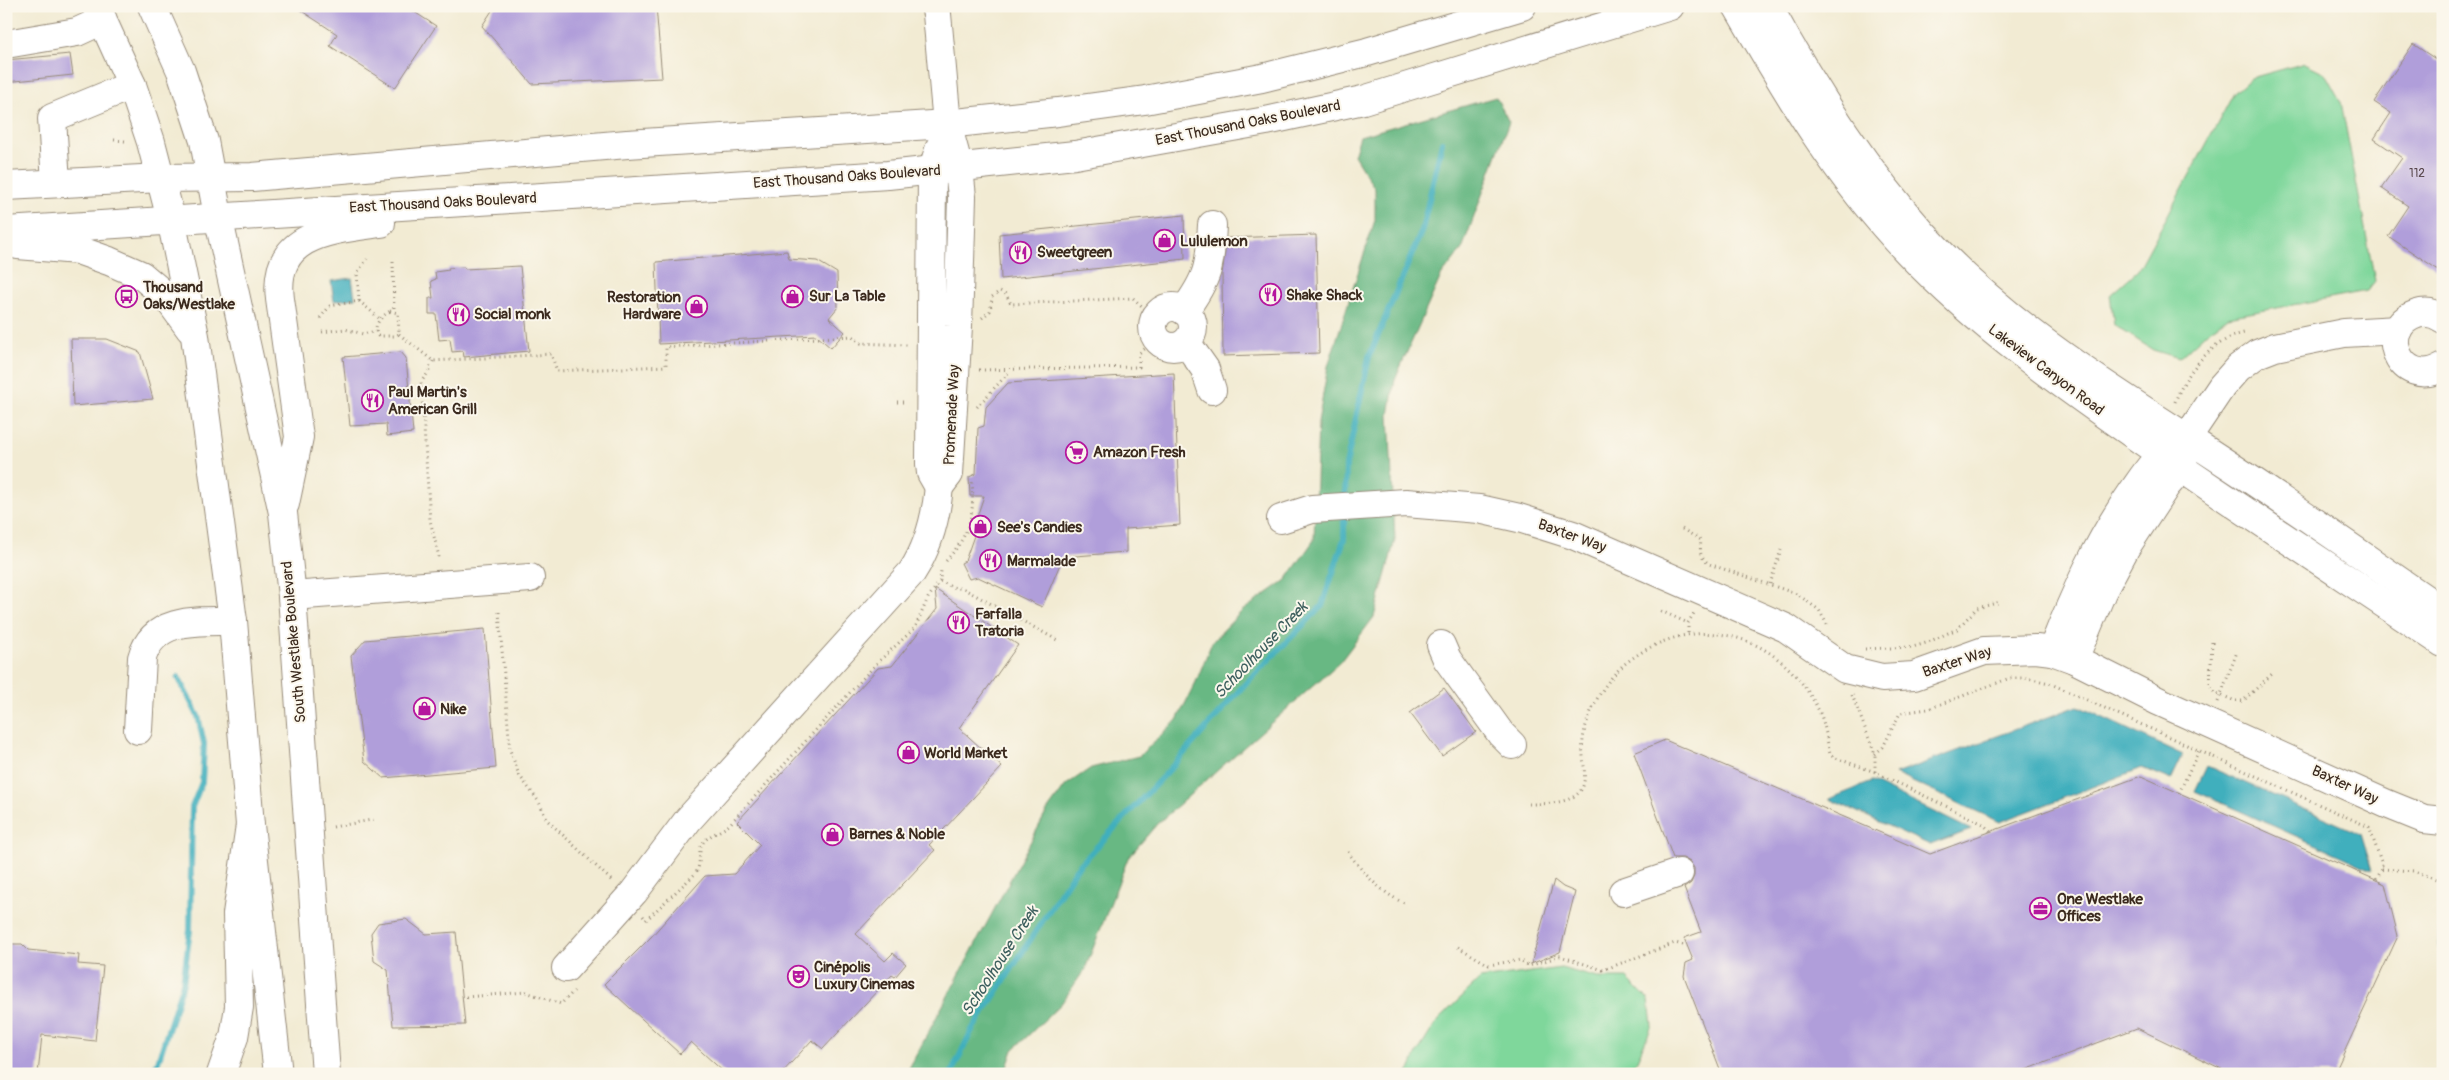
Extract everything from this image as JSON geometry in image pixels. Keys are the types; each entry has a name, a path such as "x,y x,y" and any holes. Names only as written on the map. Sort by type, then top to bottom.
{"main road":[{"name":"South Westlake Boulevard","path":"152,6 180,71 204,141 218,216 283,513 292,596 326,1074"},
{"name":"Promenade Way","path":"935,6 947,124 959,168 962,198 958,316 949,474 939,487 931,473 930,464 932,171 947,124"},
{"path":"6,186 161,178 252,177 627,144 947,124 1065,111 1262,78 1367,52 1522,6"},
{"name":"East Thousand Oaks Boulevard","path":"6,231 932,171 1151,143 1266,122 1353,102 1670,6"},
{"name":"Lakeview Canyon Road","path":"1736,6 1783,87 1822,148 1907,251 1997,335 2040,369 2171,461 2443,644"},
{"name":"Lakeview Canyon Road","path":"1768,6 1816,91 1891,196 1931,242 2020,323 2059,353 2443,611"},
{"path":"6,44 77,32 99,13 132,85 172,219 195,336 233,621 250,825 278,1074"},
{"path":"56,183 52,118 132,85"},
{"path":"283,513 300,437 278,284 285,260 302,242 317,234 415,219 498,200"},
{"path":"1184,311 1202,287 1210,264 1212,225"},
{"path":"6,238 20,246 52,246 78,250 109,260 141,275 166,296 195,336"},
{"path":"1166,308 1178,308 1184,311 1192,320 1192,332 1186,342 1174,347 1168,347 1156,329 1166,308"},
{"path":"2443,319 2431,313 2421,313 2403,322 2395,340 2399,358 2406,366 2424,373 2443,367"},
{"path":"2063,655 2078,586 2110,523 2171,461 2222,386 2238,368 2257,354 2275,346 2344,333 2398,330"},
{"path":"1186,342 1205,369 1212,390"},
{"path":"570,979 688,820 912,572 923,555 936,514 939,487"},
{"name":"Baxter Way","path":"1281,519 1312,509 1426,503 1479,509 1519,518 1573,535 1786,628 1845,669 1882,678 1914,676 1984,651 2036,649 2063,655 2158,701 2387,804 2424,819 2443,821"},
{"path":"292,596 530,578"},
{"path":"138,730 142,658 145,647 156,634 174,624 233,621"},
{"path":"1441,645 1447,659 1501,734 1512,745"},
{"path":"221,1074 234,1037 239,1007 237,914 250,825"},
{"path":"1623,892 1679,873"}],"path":[{"path":"367,260 357,273 359,301 380,319"},
{"path":"393,262 394,310 400,318 399,334"},
{"path":"977,370 1138,367 1139,353 1156,329 1133,298 1010,304 1006,294 1000,291 992,297 990,311 980,319"},
{"path":"320,318 330,306 359,301"},
{"path":"376,332 380,319 394,310"},
{"path":"322,332 345,329 363,334 376,332 383,337 399,334 433,361 552,354 557,371 574,372 666,366 666,347 852,336 861,343 908,345"},
{"path":"433,361 428,373 421,382 430,520 440,561 443,565"},
{"path":"974,410 1010,370"},
{"path":"897,402 910,401"},
{"path":"1682,529 1701,540 1699,552 1702,558 1709,564 1797,594 1819,610 1832,632"},
{"path":"1770,584 1781,550"},
{"path":"940,581 952,587 964,589 1059,641"},
{"path":"1862,649 1913,647 1926,643 1957,629 1976,608 2001,602"},
{"path":"1688,633 1688,623 1695,610"},
{"path":"1661,611 1688,623"},
{"path":"499,612 510,750 519,775 534,795 547,820 619,888"},
{"path":"1530,804 1564,801 1576,796 1584,784 1583,740 1592,711 1606,684 1626,663 1652,646 1688,633 1714,632 1736,637 1759,646 1787,666 1806,689 1820,712 1830,754 1875,772 1983,824 1991,832"},
{"path":"2212,642 2210,685 2214,692 2235,701 2243,701 2272,674"},
{"path":"2225,687 2237,652"},
{"path":"1875,754 1883,747 1900,713 1928,709 2010,678 2028,678 2049,683 2369,827 2382,869 2376,880"},
{"path":"1850,690 1875,754 1875,772"},
{"path":"333,827 377,819"},
{"path":"1348,852 1365,876 1394,898 1404,903"},
{"path":"2382,869 2414,871 2443,881"},
{"path":"1458,947 1489,965 1520,960 1529,966 1560,956 1603,970 1676,943 1687,946"},
{"path":"466,996 526,992 561,1004 570,979"}],"green space":[{"path":"2305,63 2325,73 2341,102 2375,281 2367,291 2228,317 2208,331 2179,358 2153,350 2114,325 2110,295 2138,270 2234,93 2251,78"},
{"path":"1496,97 1509,122 1462,249 1441,276 1395,379 1389,415 1395,540 1374,617 1340,662 1157,824 1128,858 1085,969 1061,1004 1013,1050 1006,1070 1007,1074 906,1074 1047,811 1066,785 1091,768 1139,756 1177,720 1196,682 1212,642 1242,611 1286,580 1314,540 1318,422 1328,366 1375,220 1375,189 1354,155 1360,136"},
{"path":"2443,919 2443,952 2438,945 2440,922"},
{"path":"1561,968 1598,978 1627,978 1649,1000 1652,1026 1632,1071 1633,1074 1408,1074 1417,1053 1438,1020 1480,979"}],"water":[{"path":"352,278 355,298 334,301 331,281"},
{"path":"2078,706 2183,755 2171,780 2142,768 2000,822 1895,774"},
{"path":"2207,766 2361,834 2372,870 2195,791"},
{"path":"1872,782 1971,830 1930,845 1829,799"}],"building":[{"path":"294,6 405,6 436,26 395,88 330,46 337,34"},
{"path":"495,6 656,6 662,78 532,84 482,26"},
{"path":"2413,44 2443,64 2443,273 2388,236 2408,206 2381,188 2402,158 2374,139 2391,113 2374,102"},
{"path":"70,54 73,75 6,82 6,60"},
{"path":"1184,215 1185,259 1001,279 999,234"},
{"name":"Shake Shack","path":"1316,235 1319,353 1223,356 1222,274 1227,238"},
{"path":"787,251 789,259 817,261 837,273 838,307 829,318 845,332 831,348 816,335 659,344 656,262"},
{"path":"520,266 529,351 464,357 463,351 452,352 450,339 439,340 436,314 429,314 429,298 433,298 431,281 436,279 435,272 449,270 448,268"},
{"path":"71,339 107,339 140,352 153,399 73,406"},
{"path":"401,352 406,358 413,433 387,436 386,424 350,426 343,357"},
{"name":"Amazon Fresh","path":"1174,373 1180,525 1126,529 1126,552 1063,557 1042,607 978,577 969,579 961,563 965,561 976,530 973,528 984,496 970,496 969,477 976,474 978,428 984,426 986,407 1008,383"},
{"path":"935,589 1018,645 959,728 1002,767 929,845 935,850 856,934 885,961 893,953 906,964 895,977 892,975 823,1049 812,1040 781,1074 726,1074 691,1042 680,1054 604,984 651,937 705,876 734,874 760,845 737,822 878,668 892,666 937,609"},
{"name":"Nike","path":"485,629 496,768 383,778 364,761 351,656 365,640"},
{"path":"1444,688 1476,732 1442,756 1410,713"},
{"name":"One Westlake Offices","path":"1665,740 1930,854 2141,776 2385,884 2398,936 2334,1074 2232,1074 2137,1028 2015,1074 1722,1074 1684,976 1686,963 1693,960 1684,938 1701,932 1684,888 1691,883 1694,876 1694,868 1690,862 1683,858 1673,858 1634,753"},
{"path":"1554,880 1563,887 1575,892 1560,952 1531,964"},
{"path":"406,919 426,934 456,932 465,1025 393,1026 388,970 374,961 371,933 378,923"},
{"path":"6,944 22,944 28,950 79,955 78,964 103,966 95,1041 42,1035 38,1074 6,1074"}],"waterway":[{"name":"Schoolhouse Creek","path":"1345,501 1346,465 1369,357 1422,230 1442,142"},
{"name":"Schoolhouse Creek","path":"951,1074 972,1030 1076,869 1170,769 1245,684 1322,606 1344,539 1344,513"},
{"path":"151,1074 158,1062 183,983 190,930 192,807 202,782 204,744 198,716 178,677"}],"place":[{"name":"Lululemon","path":"1164,241"},
{"name":"Sweetgreen","path":"1021,252"},
{"name":"Shake Shack","path":"1270,295"},
{"name":"Thousand Oaks/Westlake","path":"127,296"},
{"name":"Sur La Table","path":"793,296"},
{"name":"Restoration Hardware","path":"697,306"},
{"name":"Social monk","path":"458,314"},
{"name":"Paul Martin's American Grill","path":"372,401"},
{"name":"Amazon Fresh","path":"1077,452"},
{"name":"See's Candies","path":"981,527"},
{"name":"Marmalade","path":"991,561"},
{"name":"Farfalla Tratoria","path":"959,623"},
{"name":"Nike","path":"424,709"},
{"name":"World Market","path":"908,753"},
{"name":"Barnes & Noble","path":"833,834"},
{"name":"One Westlake Offices","path":"2041,908"},
{"name":"Cinépolis Luxury Cinemas","path":"798,976"}]}
